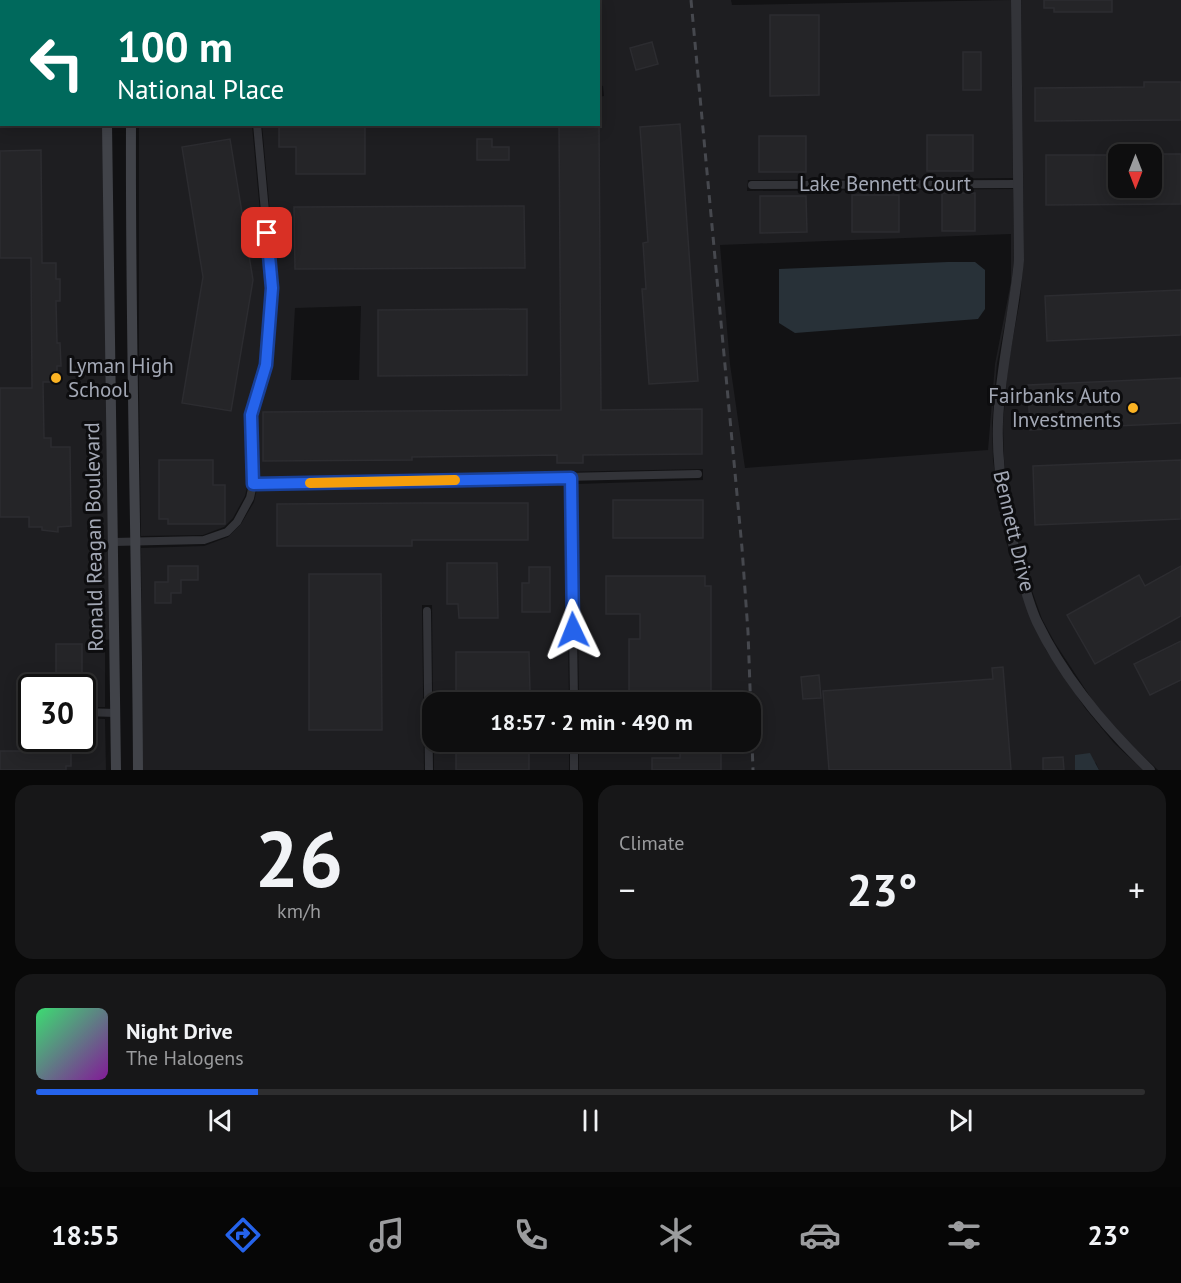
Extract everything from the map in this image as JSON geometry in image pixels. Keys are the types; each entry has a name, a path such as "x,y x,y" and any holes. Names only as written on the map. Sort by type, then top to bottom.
{"main road":[{"name":"Ronald Reagan Boulevard","path":"107,126 116,770"},
{"name":"Ronald Reagan Boulevard","path":"131,126 138,770"},
{"path":"108,199 131,200"}],"street":[{"name":"Bennett Drive","path":"1016,0 1019,260 1015,299 1002,364 998,423 998,459 1004,502 1011,539 1037,622 1089,705 1118,739 1150,770"},
{"path":"113,542 204,540 227,532 237,522 250,498 253,484 251,415 266,365 272,288 257,126"},
{"name":"Lake Bennett Court","path":"752,185 1018,184"},
{"path":"253,484 698,474"},
{"path":"571,478 574,692"},
{"path":"427,611 429,770"},
{"path":"96,712 116,713"},
{"path":"574,752 574,770"}],"shaded area":[{"path":"600,0 731,0 732,5 1011,0 1013,178 748,180 747,191 1013,189 1014,260 1010,298 997,363 992,423 993,460 1006,541 1020,589 1046,650 1085,708 1114,743 1143,770 1099,770 1096,763 1075,755 1075,770 579,770 579,752 761,752 761,692 579,692 576,484 703,480 703,469 258,478 256,416 270,366 277,289 262,126 600,126 600,97 604,96 603,86 600,85","holes":["1011,234 1011,282 995,364 988,450 745,468 730,364 720,245","361,306 359,380 291,380 295,308"]},
{"path":"1021,0 1181,0 1181,770 1158,770 1121,735 1093,701 1055,643 1042,619 1030,585 1016,538 1004,459 1003,424 1008,365 1020,300 1024,255"},
{"name":"Lyman High School","path":"0,126 107,126 115,639 105,640 105,707 96,707 96,674 18,674 18,752 96,752 96,719 105,719 106,770 0,770"},
{"path":"139,126 252,126 267,288 260,364 246,415 248,483 245,496 233,518 224,527 203,535 141,536"},
{"path":"975,262 985,270 985,309 978,319 795,333 779,323 779,269"},
{"path":"566,484 569,692 433,692 432,605 422,605 424,770 143,770 141,548 204,546 228,537 241,524 254,502 257,489"},
{"path":"434,752 569,752 569,770 434,770"},
{"path":"1090,753 1099,770 1075,770 1075,755"}],"building":[{"path":"1044,0 1112,0 1112,12 1054,12 1054,8 1044,8"},
{"path":"770,15 819,15 819,95 770,96"},
{"path":"652,42 658,64 636,70 630,48"},
{"path":"963,52 981,52 981,90 963,90"},
{"path":"1144,82 1181,82 1181,120 1035,121 1035,88 1144,87"},
{"path":"680,124 698,381 649,384 642,289 646,289 643,243 648,242 640,127"},
{"path":"279,126 365,126 365,174 296,174 296,147 279,147"},
{"path":"559,126 599,126 601,410 702,409 702,454 583,455 583,463 557,463 557,455 412,457 412,460 263,461 263,412 561,410"},
{"path":"927,135 973,135 973,171 927,171"},
{"path":"759,136 806,136 806,172 759,172"},
{"path":"230,139 253,280 231,411 182,403 203,277 182,147"},
{"path":"477,139 492,139 492,147 509,147 509,160 477,160"},
{"path":"41,150 42,263 56,263 56,279 60,279 60,301 56,301 57,343 60,343 61,366 57,366 57,382 43,382 44,438 51,438 51,447 70,447 71,526 58,527 58,532 42,530 42,527 29,527 29,517 0,517 0,388 32,388 31,258 0,258 0,151"},
{"path":"1162,154 1181,154 1181,204 1046,205 1046,155 1108,155 1108,198 1162,198"},
{"path":"942,193 975,193 975,231 942,231"},
{"path":"852,195 899,195 899,232 852,232"},
{"path":"760,196 806,196 807,232 760,233"},
{"path":"524,206 525,268 295,269 294,207"},
{"path":"1181,290 1181,335 1047,341 1045,296"},
{"path":"527,309 527,375 378,376 378,310"},
{"path":"1181,378 1181,423 1030,430 1028,385"},
{"path":"159,460 213,460 213,485 225,485 225,524 168,524 168,519 159,519"},
{"path":"1181,460 1181,519 1035,525 1033,466"},
{"path":"613,500 703,500 703,538 613,538"},
{"path":"528,503 528,540 412,540 412,546 277,546 277,504"},
{"path":"447,563 497,563 498,618 459,618 458,604 447,604"},
{"path":"168,566 198,566 198,580 181,580 181,593 171,593 171,603 155,603 155,582 168,582"},
{"path":"1181,566 1181,616 1095,664 1067,615 1139,575 1145,586"},
{"path":"529,567 550,567 550,612 522,612 522,583 529,583"},
{"path":"309,574 381,574 382,730 309,730"},
{"path":"606,576 705,576 705,586 711,586 711,692 629,692 629,639 640,639 640,614 606,614"},
{"path":"1181,641 1181,680 1150,695 1134,664"},
{"path":"56,644 82,644 82,674 56,674"},
{"path":"456,652 529,652 530,692 456,692"},
{"path":"1003,667 1011,770 829,770 823,691 993,679 992,668"},
{"path":"819,675 821,698 803,699 801,677"},
{"path":"0,751 71,752 71,766 66,766 66,770 0,770"},
{"path":"456,752 529,752 529,770 456,770"},
{"path":"680,752 721,752 721,770 652,770 652,758 680,758"},
{"path":"1063,757 1064,770 1043,770 1043,758"}],"railway":[{"path":"691,0 742,548 748,632 753,770"}],"slow traffic":[{"path":"310,483 455,480"}],"place":[{"name":"Lyman High School","path":"56,378"},
{"name":"Fairbanks Auto Investments","path":"1133,408"}],"route":[{"path":"267,233 272,288 266,365 251,415 253,484 571,478 573,630"}]}
